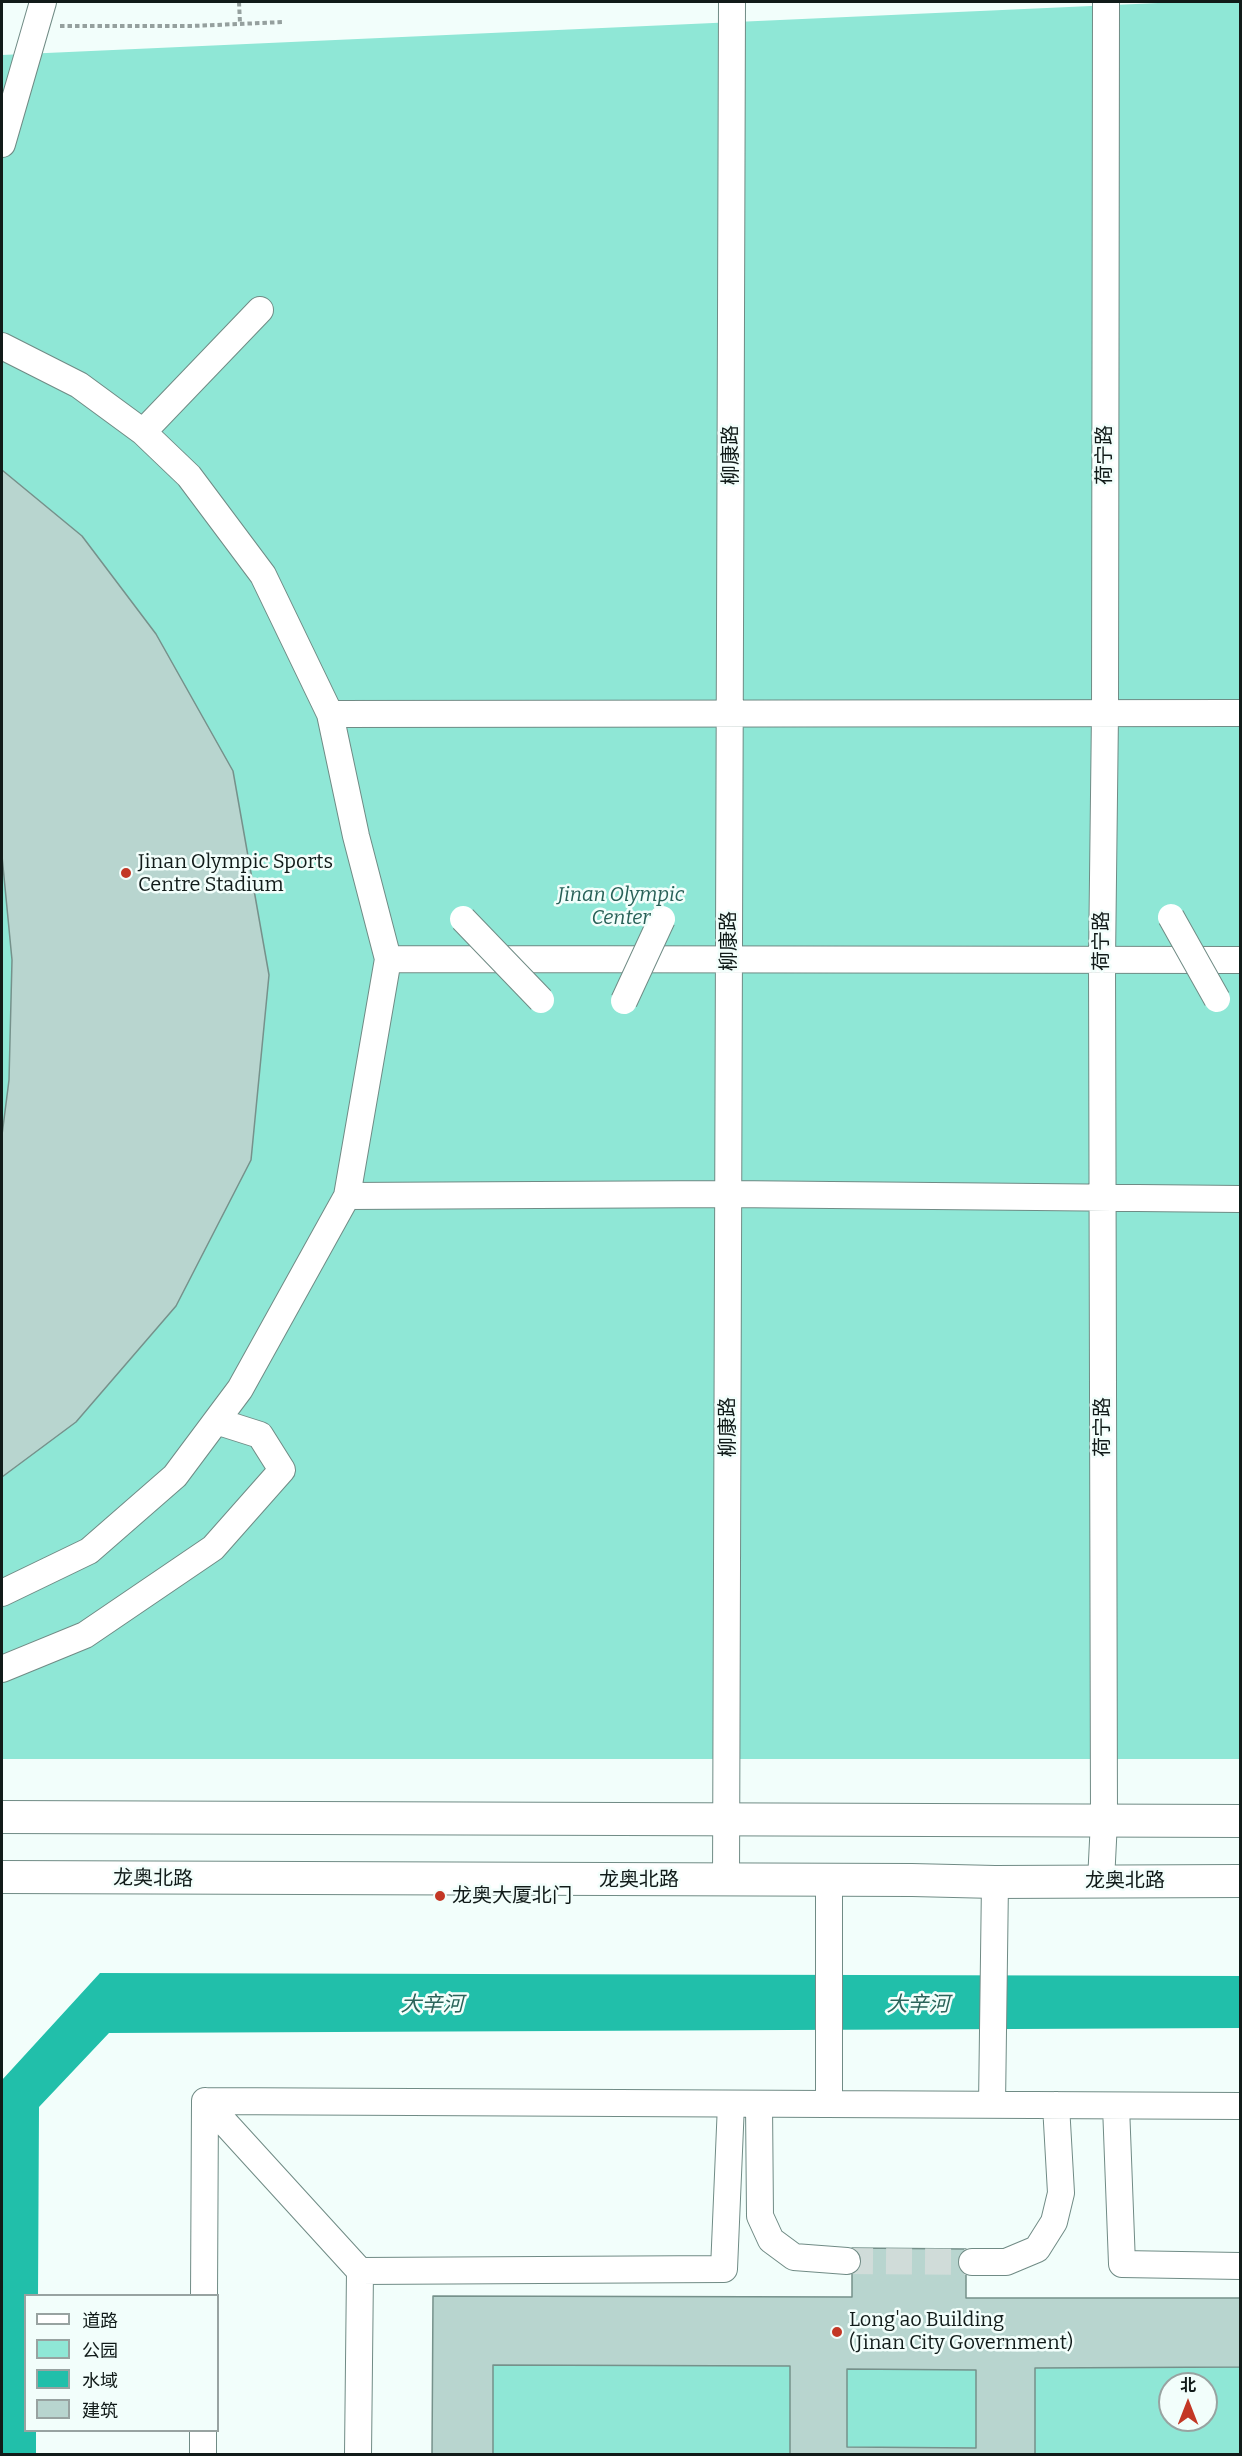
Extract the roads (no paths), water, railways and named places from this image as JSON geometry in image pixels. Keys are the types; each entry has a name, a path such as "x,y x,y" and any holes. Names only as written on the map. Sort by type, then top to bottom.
{"main road":[{"path":"2,1817 1240,1821"},
{"name":"龙奥北路","path":"2,1877 1240,1881"}],"street":[{"path":"2,144 7,100 43,2"},
{"name":"柳康路","path":"726,1880 732,2"},
{"name":"荷宁路","path":"1101,1881 1104,1821 1102,960 1105,713 1106,2"},
{"path":"143,432 260,310"},
{"path":"2,346 79,385 143,432 189,476 263,575 330,714 356,836 388,959 347,1196 240,1389 175,1476 89,1551 2,1593"},
{"path":"330,714 1240,713"},
{"path":"1171,918 1220,1003"},
{"path":"463,919 544,1003"},
{"path":"622,1004 662,919"},
{"path":"388,959 1240,960"},
{"path":"347,1196 729,1194 1240,1199"},
{"path":"2,1669 85,1635 213,1548 282,1470 260,1435 216,1421"},
{"path":"829,1880 829,2104"},
{"path":"992,2105 995,1882"},
{"path":"205,2102 1240,2106"},
{"path":"205,2102 360,2271 357,2454"},
{"path":"204,2294 205,2102"},
{"path":"360,2271 724,2269 731,2104"},
{"path":"759,2104 760,2216 771,2240 794,2257 847,2261"},
{"path":"972,2262 1006,2262 1037,2249 1054,2222 1061,2193 1056,2106"},
{"path":"1116,2106 1122,2264 1240,2266"},
{"path":"203,2432 203,2454"}],"water":[{"name":"大辛河","path":"100,1973 1240,1976 1240,2028 109,2033 39,2107 38,2294 24,2294 24,2432 36,2432 36,2454 2,2454 2,2080"}],"tunnel":[{"path":"847,2261 972,2262"}],"place":[{"name":"Jinan Olympic Sports Centre Stadium","path":"126,873"},
{"name":"龙奥大厦北门","path":"440,1896"},
{"name":"Long'ao Building (Jinan City Government)","path":"837,2332"}],"park label":[{"name":"Jinan Olympic Center","path":"621,906"}]}
